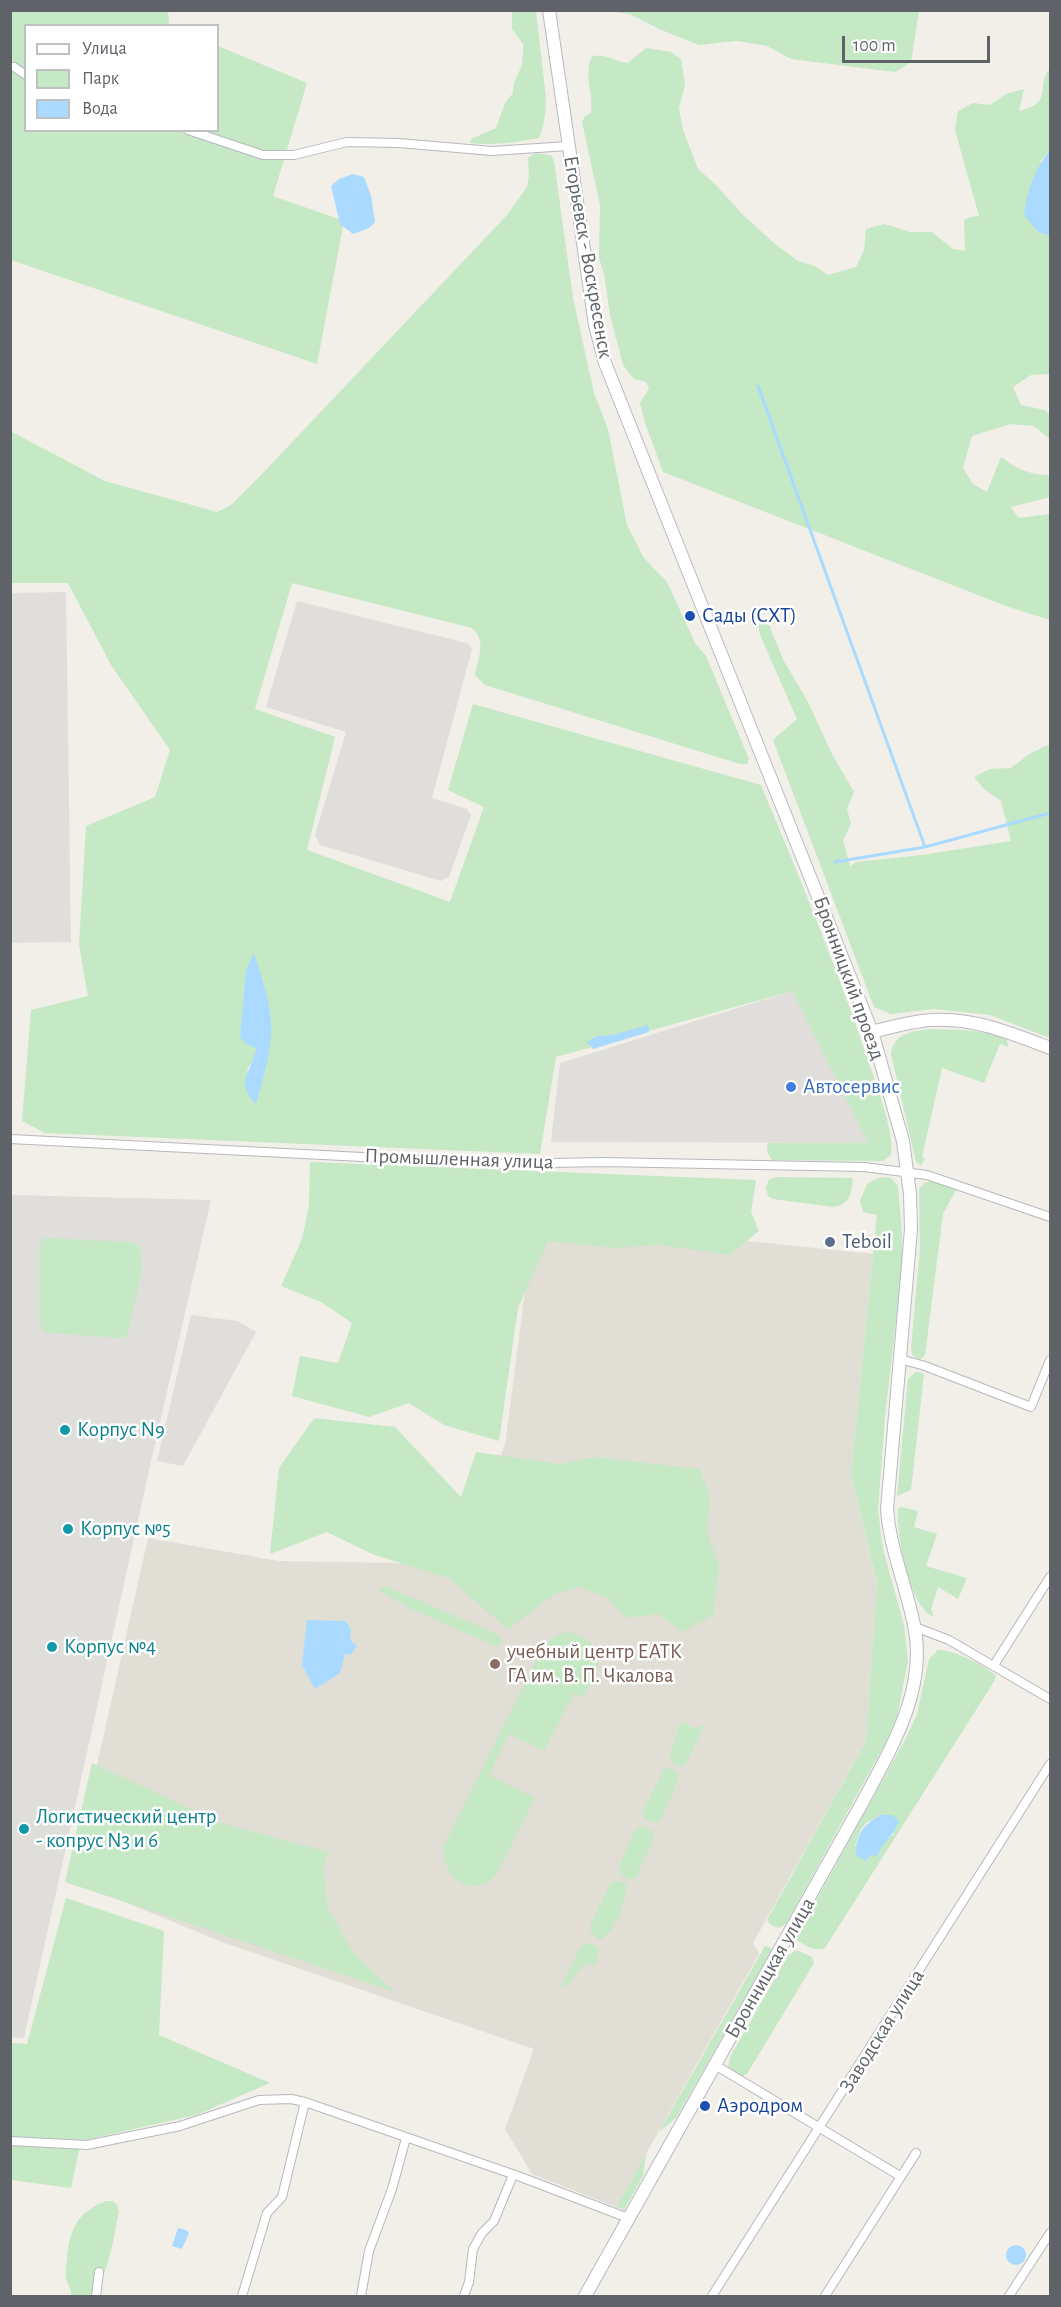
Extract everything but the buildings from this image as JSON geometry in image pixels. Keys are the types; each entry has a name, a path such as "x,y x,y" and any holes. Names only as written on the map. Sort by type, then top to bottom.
{"main road":[{"name":"Егорьевск - Воскресенск","path":"549,10 595,325 605,363 711,630"},
{"name":"Бронницкий проезд","path":"711,630 824,907 872,1032 903,1141 911,1229 887,1509 894,1555 915,1627"},
{"path":"872,1032 932,1019 999,1029 1050,1048"},
{"name":"Бронницкая улица","path":"585,2296 805,1906 898,1734 913,1686 915,1627"}],"street":[{"path":"14,67 24,74"},
{"path":"194,132 263,155 294,155 347,142 399,143 492,151 568,147"},
{"name":"Промышленная улица","path":"10,1139 499,1164 603,1161 850,1166 948,1181 1050,1217"},
{"path":"900,1359 925,1365 1031,1407 1050,1360"},
{"path":"994,1665 1050,1577"},
{"path":"915,1627 949,1640 1050,1699"},
{"name":"Заводская улица","path":"712,2296 821,2128 1050,1764"},
{"path":"714,2065 900,2176"},
{"path":"10,2141 87,2145 180,2126 259,2100 291,2099 513,2175 628,2218"},
{"path":"242,2296 267,2213 282,2197 305,2102"},
{"path":"361,2296 369,2251 392,2189 406,2138"},
{"path":"825,2296 916,2153"},
{"path":"464,2296 469,2282 473,2249 482,2233 494,2222 513,2175"},
{"path":"1009,2296 1050,2234"},
{"path":"96,2296 99,2272"}],"shaded area":[{"path":"66,592 71,942 11,943 11,593"},
{"path":"297,601 467,643 472,649 432,798 467,809 471,815 449,877 441,881 320,845 315,835 346,732 266,707"},
{"path":"792,991 868,1143 551,1142 560,1063"},
{"path":"10,1195 211,1200 24,2038 10,2037"},
{"name":"учебный центр ЕАТК ГА им. В. П. Чкалова","path":"535,1213 623,1228 873,1254 851,1473 877,1586 866,1741 753,1943 759,1954 616,2207 532,2174 505,2129 534,2049 222,1942 71,1880 148,1538 279,1561 457,1564 505,1445"},
{"path":"191,1315 238,1321 256,1332 183,1466 157,1461"}],"green space":[{"path":"11,11 168,11 169,24 24,24 24,132 219,132 219,46 307,83 273,196 344,221 317,364 11,260"},
{"path":"512,11 536,11 546,98 541,134 539,138 514,142 470,143 471,139 496,128 505,103 513,93 514,83 522,65 523,44 512,29"},
{"path":"606,11 919,11 911,62 895,72 791,59 767,46 737,41 699,45 630,14"},
{"path":"646,48 671,52 681,59 685,85 679,108 683,130 698,169 774,243 798,261 815,266 828,275 856,267 864,250 866,229 885,224 910,232 932,232 953,249 965,251 964,220 979,216 955,130 958,111 973,103 990,105 1006,94 1024,89 1019,111 1030,108 1041,98 1044,81 1050,69 1050,150 1041,161 1037,232 1050,236 1050,374 1031,375 1013,387 1021,405 1045,410 1050,415 1050,439 1034,426 1010,424 972,436 963,468 973,484 987,492 1001,457 1024,470 1050,475 1050,497 1011,507 1018,518 1050,514 1050,620 1006,606 663,472 640,403 649,389 646,382 634,379 623,365 610,315 604,274 599,258 600,205 582,122 585,116 591,113 588,70 592,56 603,56 628,63"},
{"path":"535,153 551,155 554,161 573,298 594,393 608,429 627,525 644,558 667,582 695,643 706,656 749,759 747,764 740,764 485,685 475,675 480,644 477,633 472,628 292,583 255,709 335,737 307,850 450,902 484,807 448,790 473,704 761,785 858,1030 885,1110 892,1146 891,1155 883,1161 772,1160 768,1154 768,1143 868,1143 792,991 556,1057 540,1154 45,1133 22,1121 31,1010 88,996 79,945 86,826 155,797 170,750 111,665 68,583 11,583 10,431 105,481 217,512 231,505 507,215 527,187 528,158","holes":["254,954 264,988 256,1103 247,1069 254,1060 256,1048 246,1044"]},
{"path":"758,622 769,625 783,659 854,792 847,809 851,824 843,840 850,866 856,862 922,855 1011,841 1001,801 984,789 974,777 990,769 1011,768 1028,755 1047,745 1050,746 1050,1038 990,1015 934,1009 891,1014 874,1007 773,740 797,719 760,635"},
{"path":"932,1029 970,1031 998,1036 1007,1040 1008,1047 1000,1044 984,1083 942,1068 922,1157 925,1159 921,1165 916,1162 891,1054 900,1037 911,1032"},
{"path":"310,1162 756,1180 751,1212 759,1231 729,1255 660,1245 615,1248 548,1241 518,1308 499,1441 444,1425 409,1403 369,1417 292,1396 300,1356 338,1363 352,1323 321,1302 281,1286 302,1239 309,1206"},
{"path":"776,1177 853,1178 851,1193 847,1200 840,1206 834,1207 773,1199 768,1196 766,1188 769,1180"},
{"path":"881,1177 891,1178 898,1186 902,1267 885,1417 878,1510 883,1549 904,1625 908,1661 897,1717 887,1740 786,1924 779,1928 771,1925 767,1920 866,1741 877,1584 851,1473 877,1215 863,1212 860,1201 867,1184"},
{"path":"931,1181 953,1189 957,1188 943,1214 925,1355 920,1360 913,1356 911,1348 920,1249 919,1189 924,1183"},
{"path":"44,1238 133,1242 140,1248 142,1269 128,1334 122,1338 48,1333 43,1330 40,1325 40,1241"},
{"path":"916,1372 924,1374 911,1490 897,1496 908,1379"},
{"path":"314,1418 395,1427 461,1497 476,1452 560,1464 594,1457 699,1469 710,1496 707,1531 719,1566 713,1615 682,1632 658,1614 626,1618 607,1598 579,1587 555,1594 508,1629 448,1578 372,1554 327,1532 270,1554 279,1468"},
{"path":"901,1507 918,1511 914,1527 937,1534 926,1566 967,1578 958,1599 938,1587 931,1609 934,1617 925,1611 918,1600 906,1569 899,1535 898,1509"},
{"path":"385,1586 493,1632 500,1637 502,1643 495,1646 409,1608 380,1591 381,1587"},
{"path":"568,1632 586,1639 595,1648 599,1660 596,1674 583,1697 574,1693 544,1751 509,1734 489,1775 535,1798 497,1874 488,1882 478,1885 460,1882 447,1868 444,1846 542,1649 553,1637"},
{"path":"938,1650 951,1652 985,1668 996,1676 995,1680 825,1948 809,1947 795,1939 906,1738 917,1714 929,1659","holes":["881,1815 894,1834 882,1844 855,1846 860,1831 866,1823"]},
{"path":"681,1721 695,1729 705,1723 686,1764 681,1766 669,1759"},
{"path":"92,1763 221,1823 328,1852 323,1868 328,1908 353,1952 394,1992 65,1882"},
{"path":"667,1768 678,1772 679,1777 662,1818 658,1823 653,1822 643,1817 643,1812 663,1770"},
{"path":"641,1827 653,1831 654,1836 637,1876 635,1879 627,1879 620,1872 619,1866 635,1830"},
{"path":"615,1881 626,1883 623,1906 610,1932 600,1940 590,1931 591,1923 610,1884"},
{"path":"66,1898 164,1931 159,2035 270,2083 196,2115 81,2141 71,2188 11,2180 11,2043 27,2044"},
{"path":"585,1944 593,1944 599,1949 595,1966 584,1964 569,1984 561,1988 578,1951"},
{"path":"765,1946 771,1948 771,1952 676,2118 659,2132"},
{"path":"796,1950 812,1957 814,1963 747,2074 742,2077 728,2068 730,2057 788,1956"},
{"path":"646,2154 643,2176 624,2210 616,2207"},
{"path":"113,2201 119,2211 103,2278 93,2296 71,2296 66,2272 68,2249 73,2231 81,2217 96,2205"}],"water":[{"path":"1050,150 1050,236 1038,232 1024,215 1032,180"},
{"path":"353,174 364,177 371,196 375,222 369,228 353,234 340,224 331,186 339,179"},
{"path":"254,953 271,1021 267,1063 256,1104 249,1095 245,1082 256,1048 246,1044 240,1037 246,971"},
{"path":"648,1025 649,1032 593,1049 587,1042 597,1036 613,1035"},
{"path":"307,1620 345,1621 351,1629 350,1640 357,1646 350,1655 345,1654 340,1673 315,1689 302,1665"},
{"path":"881,1815 892,1815 899,1821 877,1856 871,1855 865,1861 856,1855 859,1836 865,1826"},
{"path":"178,2228 189,2233 182,2249 172,2246"},
{"path":"1016,2245 1023,2248 1026,2255 1023,2262 1016,2265 1009,2262 1006,2255 1009,2248"}],"waterway":[{"path":"758,386 925,847"},
{"path":"835,862 925,847 1050,813"}],"place":[{"name":"Сады (СХТ)","path":"690,616"},
{"name":"Автосервис","path":"791,1087"},
{"name":"Teboil","path":"830,1242"},
{"name":"Корпус N9","path":"65,1430"},
{"name":"Корпус №5","path":"68,1529"},
{"name":"Корпус №4","path":"52,1647"},
{"name":"учебный центр ЕАТК ГА им. В. П. Чкалова","path":"495,1664"},
{"name":"Логистический центр - копрус N3 и 6","path":"24,1829"},
{"name":"Аэродром","path":"705,2106"}]}
